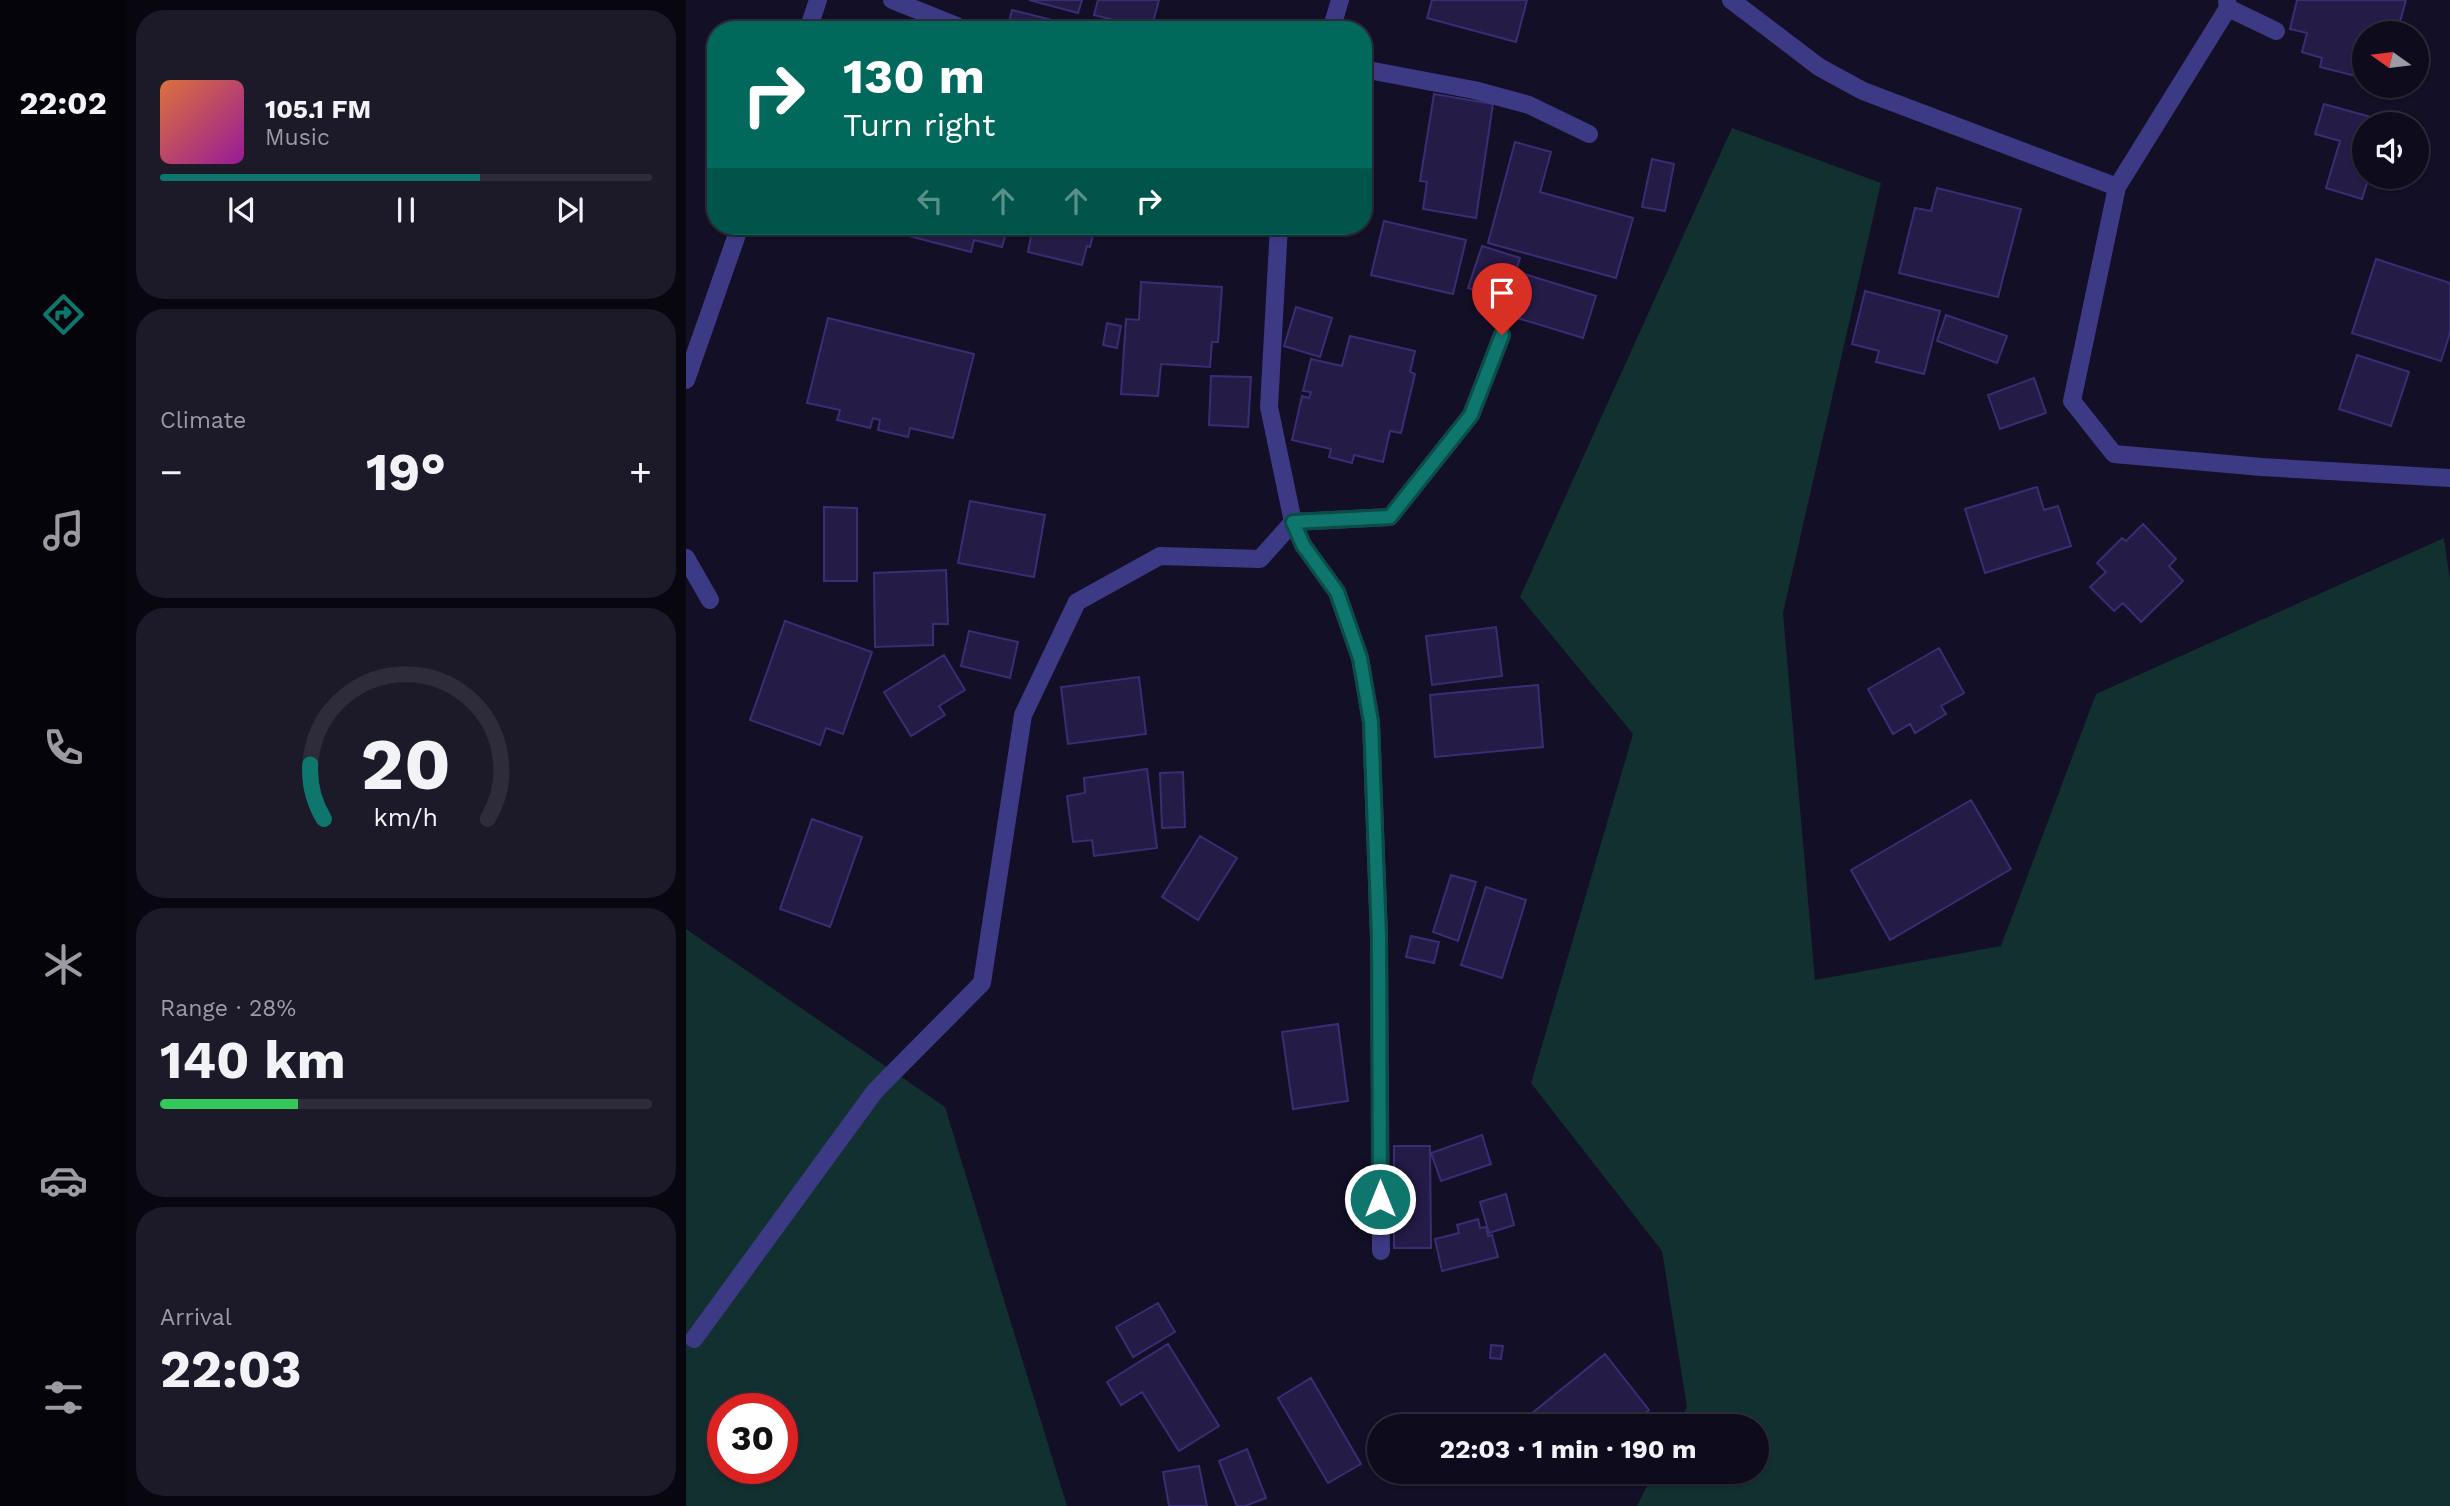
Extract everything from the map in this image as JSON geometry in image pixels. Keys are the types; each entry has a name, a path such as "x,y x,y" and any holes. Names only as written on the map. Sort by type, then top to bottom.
{"street":[{"path":"811,21 818,0"},
{"path":"892,0 944,21"},
{"path":"1334,21 1340,0"},
{"path":"1731,0 1819,67 1863,91 2117,187"},
{"path":"2276,31 2227,4 2117,187 2072,401 2114,454 2262,467 2450,478"},
{"path":"1372,71 1474,90 1529,105 1589,134"},
{"path":"686,380 737,235"},
{"path":"1279,235 1269,407 1293,522 1303,545 1337,592 1360,658 1371,722 1379,937 1381,1251"},
{"path":"694,1339 875,1091 982,982 1023,715 1077,602 1160,556 1259,559 1293,522 1390,517 1471,415 1502,335"},
{"path":"686,558 710,600"}],"green space":[{"path":"1732,128 1881,183 1783,613 1815,980 2001,946 2096,694 2444,538 2450,581 2450,1506 1637,1506 1648,1484 1769,1484 1769,1414 1683,1414 1687,1407 1662,1251 1531,1083 1633,734 1520,597"},
{"path":"686,929 945,1107 1067,1506 686,1506"}],"building":[{"path":"1029,0 1082,0 1078,13"},
{"path":"1098,0 1159,0 1153,21 1118,21 1094,15"},
{"path":"1432,0 1527,0 1516,42 1427,18"},
{"path":"2297,0 2406,0 2400,21 2352,21 2352,75 2320,67 2322,58 2302,52 2307,33 2290,29"},
{"path":"1012,10 1056,21 1009,21"},
{"path":"1434,94 1493,104 1476,218 1423,209 1427,182 1420,181"},
{"path":"2324,104 2353,112 2352,189 2365,189 2362,199 2326,188 2340,141 2315,134"},
{"path":"1515,142 1551,152 1540,192 1633,218 1616,278 1488,243"},
{"path":"1652,159 1674,164 1665,211 1642,207"},
{"path":"1937,188 2021,209 1998,297 1899,273 1915,208 1931,211"},
{"path":"1384,221 1466,240 1453,294 1371,275"},
{"path":"1005,235 1002,247 974,240 971,252 909,236"},
{"path":"1031,235 1093,235 1082,265 1028,252"},
{"path":"1482,246 1520,258 1507,300 1468,288"},
{"path":"2376,259 2450,283 2450,333 2441,361 2352,333"},
{"path":"1524,274 1596,296 1583,338 1511,316"},
{"path":"1141,282 1222,287 1218,342 1212,342 1210,367 1161,364 1158,396 1121,394 1126,319 1139,320"},
{"path":"1865,291 1940,311 1924,374 1876,362 1879,351 1852,344"},
{"path":"1296,307 1332,318 1320,357 1284,346"},
{"path":"1946,315 2007,336 1997,363 1937,341"},
{"path":"828,318 974,354 953,438 910,428 908,437 878,430 880,420 873,418 870,428 837,420 840,410 807,403"},
{"path":"1107,323 1121,326 1117,348 1103,345"},
{"path":"1350,336 1415,351 1410,372 1415,374 1401,433 1390,431 1383,462 1354,455 1352,463 1329,457 1331,449 1292,440 1302,396 1309,398 1311,392 1303,391 1311,359 1342,366"},
{"path":"2357,355 2409,372 2391,426 2339,409"},
{"path":"1211,376 1251,377 1248,427 1209,425"},
{"path":"2034,378 2046,413 2000,429 1988,395"},
{"path":"2037,487 2044,510 2058,506 2071,546 1985,573 1965,509"},
{"path":"970,501 1045,515 1034,577 958,563"},
{"path":"824,507 857,508 857,581 824,581"},
{"path":"2143,524 2176,559 2169,566 2183,581 2141,622 2123,603 2114,611 2090,587 2106,572 2097,563 2122,538 2126,541"},
{"path":"946,570 948,624 933,624 933,645 875,647 874,573"},
{"path":"785,621 872,652 843,734 826,728 820,745 750,720"},
{"path":"1496,627 1502,676 1432,685 1426,636"},
{"path":"969,631 1018,642 1010,678 961,666"},
{"path":"1939,648 1964,693 1941,706 1946,714 1915,733 1910,724 1893,734 1868,689"},
{"path":"944,655 965,690 939,706 945,715 911,736 884,692"},
{"path":"1139,677 1146,734 1068,744 1061,687"},
{"path":"1538,685 1543,747 1435,757 1430,695"},
{"path":"1147,769 1157,848 1094,856 1092,840 1073,842 1067,796 1085,793 1084,778"},
{"path":"1183,772 1185,827 1162,828 1160,773"},
{"path":"1971,800 2011,869 1890,940 1851,870"},
{"path":"812,819 862,837 830,927 780,909"},
{"path":"1200,836 1237,858 1198,920 1162,897"},
{"path":"1451,875 1476,882 1458,941 1433,932"},
{"path":"1486,887 1526,900 1502,978 1461,965"},
{"path":"1411,936 1439,942 1434,963 1406,957"},
{"path":"1338,1024 1348,1101 1293,1109 1282,1032"},
{"path":"1482,1135 1491,1164 1441,1181 1431,1153"},
{"path":"1394,1146 1430,1146 1431,1248 1394,1248"},
{"path":"1506,1194 1514,1225 1489,1233 1480,1202"},
{"path":"1478,1219 1480,1228 1486,1227 1488,1236 1492,1235 1498,1257 1442,1271 1435,1239 1459,1233 1457,1225"},
{"path":"1158,1303 1175,1332 1133,1357 1116,1327"},
{"path":"1168,1344 1219,1426 1179,1451 1142,1392 1121,1405 1107,1382"},
{"path":"1491,1345 1503,1346 1501,1359 1490,1358"},
{"path":"1605,1354 1649,1410 1644,1414 1531,1414"},
{"path":"1311,1378 1361,1464 1328,1483 1278,1398"},
{"path":"1247,1449 1266,1498 1245,1506 1237,1506 1219,1461"},
{"path":"1199,1466 1207,1506 1169,1506 1163,1472"}],"route":[{"path":"1380,1199 1379,937 1371,722 1360,658 1337,592 1303,545 1293,522 1390,517 1471,415 1502,335"}]}
